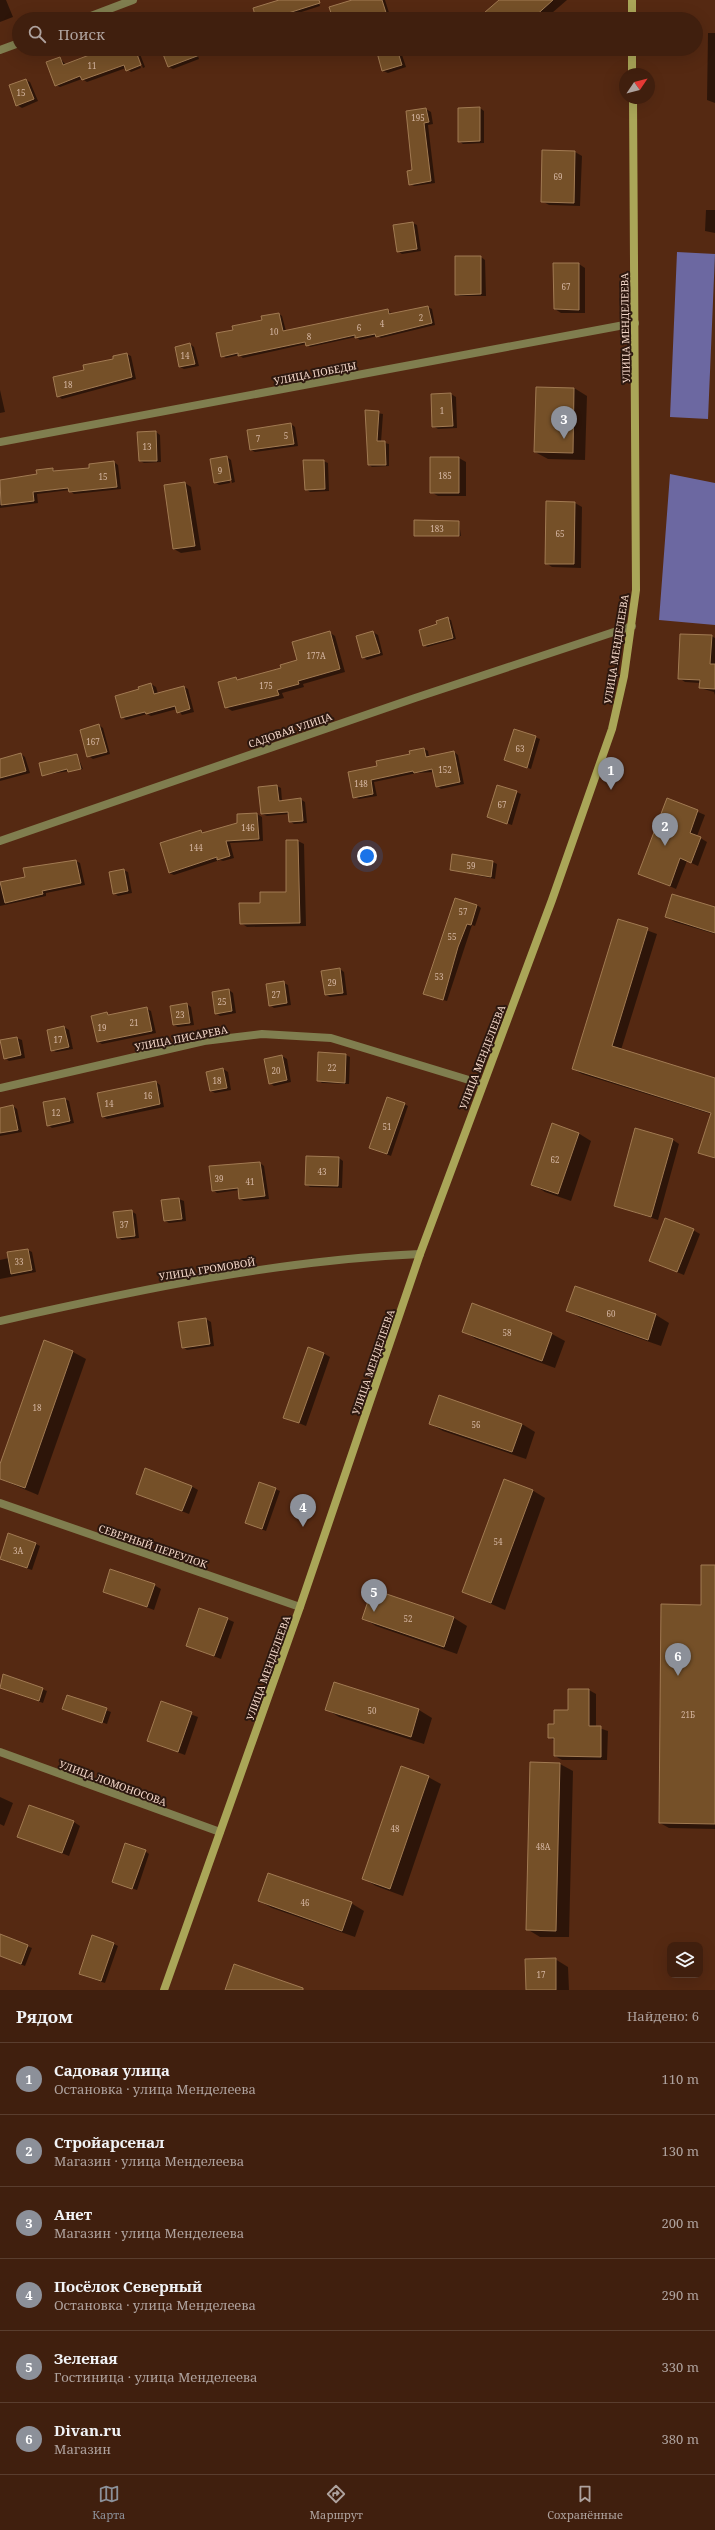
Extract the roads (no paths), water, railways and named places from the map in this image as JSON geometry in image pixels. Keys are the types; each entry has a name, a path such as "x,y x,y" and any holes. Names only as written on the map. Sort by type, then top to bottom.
{"main road":[{"path":"632,0 632,12"},
{"path":"632,56 632,68"},
{"name":"УЛИЦА МЕНДЕЛЕЕВА","path":"164,1990 300,1607 420,1254 482,1084 552,900 612,729 632,626 636,590 633,104"}],"street":[{"path":"101,12 133,0"},
{"path":"0,50 12,46"},
{"name":"УЛИЦА ПОБЕДЫ","path":"0,442 635,323"},
{"name":"САДОВАЯ УЛИЦА","path":"0,841 416,698 632,626"},
{"name":"УЛИЦА ПИСАРЕВА","path":"0,1088 204,1041 262,1034 331,1038 482,1084"},
{"name":"УЛИЦА ГРОМОВОЙ","path":"0,1321 140,1289 358,1256 420,1254"},
{"name":"СЕВЕРНЫЙ ПЕРЕУЛОК","path":"0,1503 300,1607"},
{"name":"УЛИЦА ЛОМОНОСОВА","path":"0,1752 220,1832"}],"place":[{"name":"Анет","path":"564,439"},
{"name":"Садовая улица","path":"611,790"},
{"name":"Стройарсенал","path":"665,846"},
{"name":"Посёлок Северный","path":"303,1527"},
{"name":"Зеленая","path":"374,1612"},
{"name":"Divan.ru","path":"678,1676"}]}
